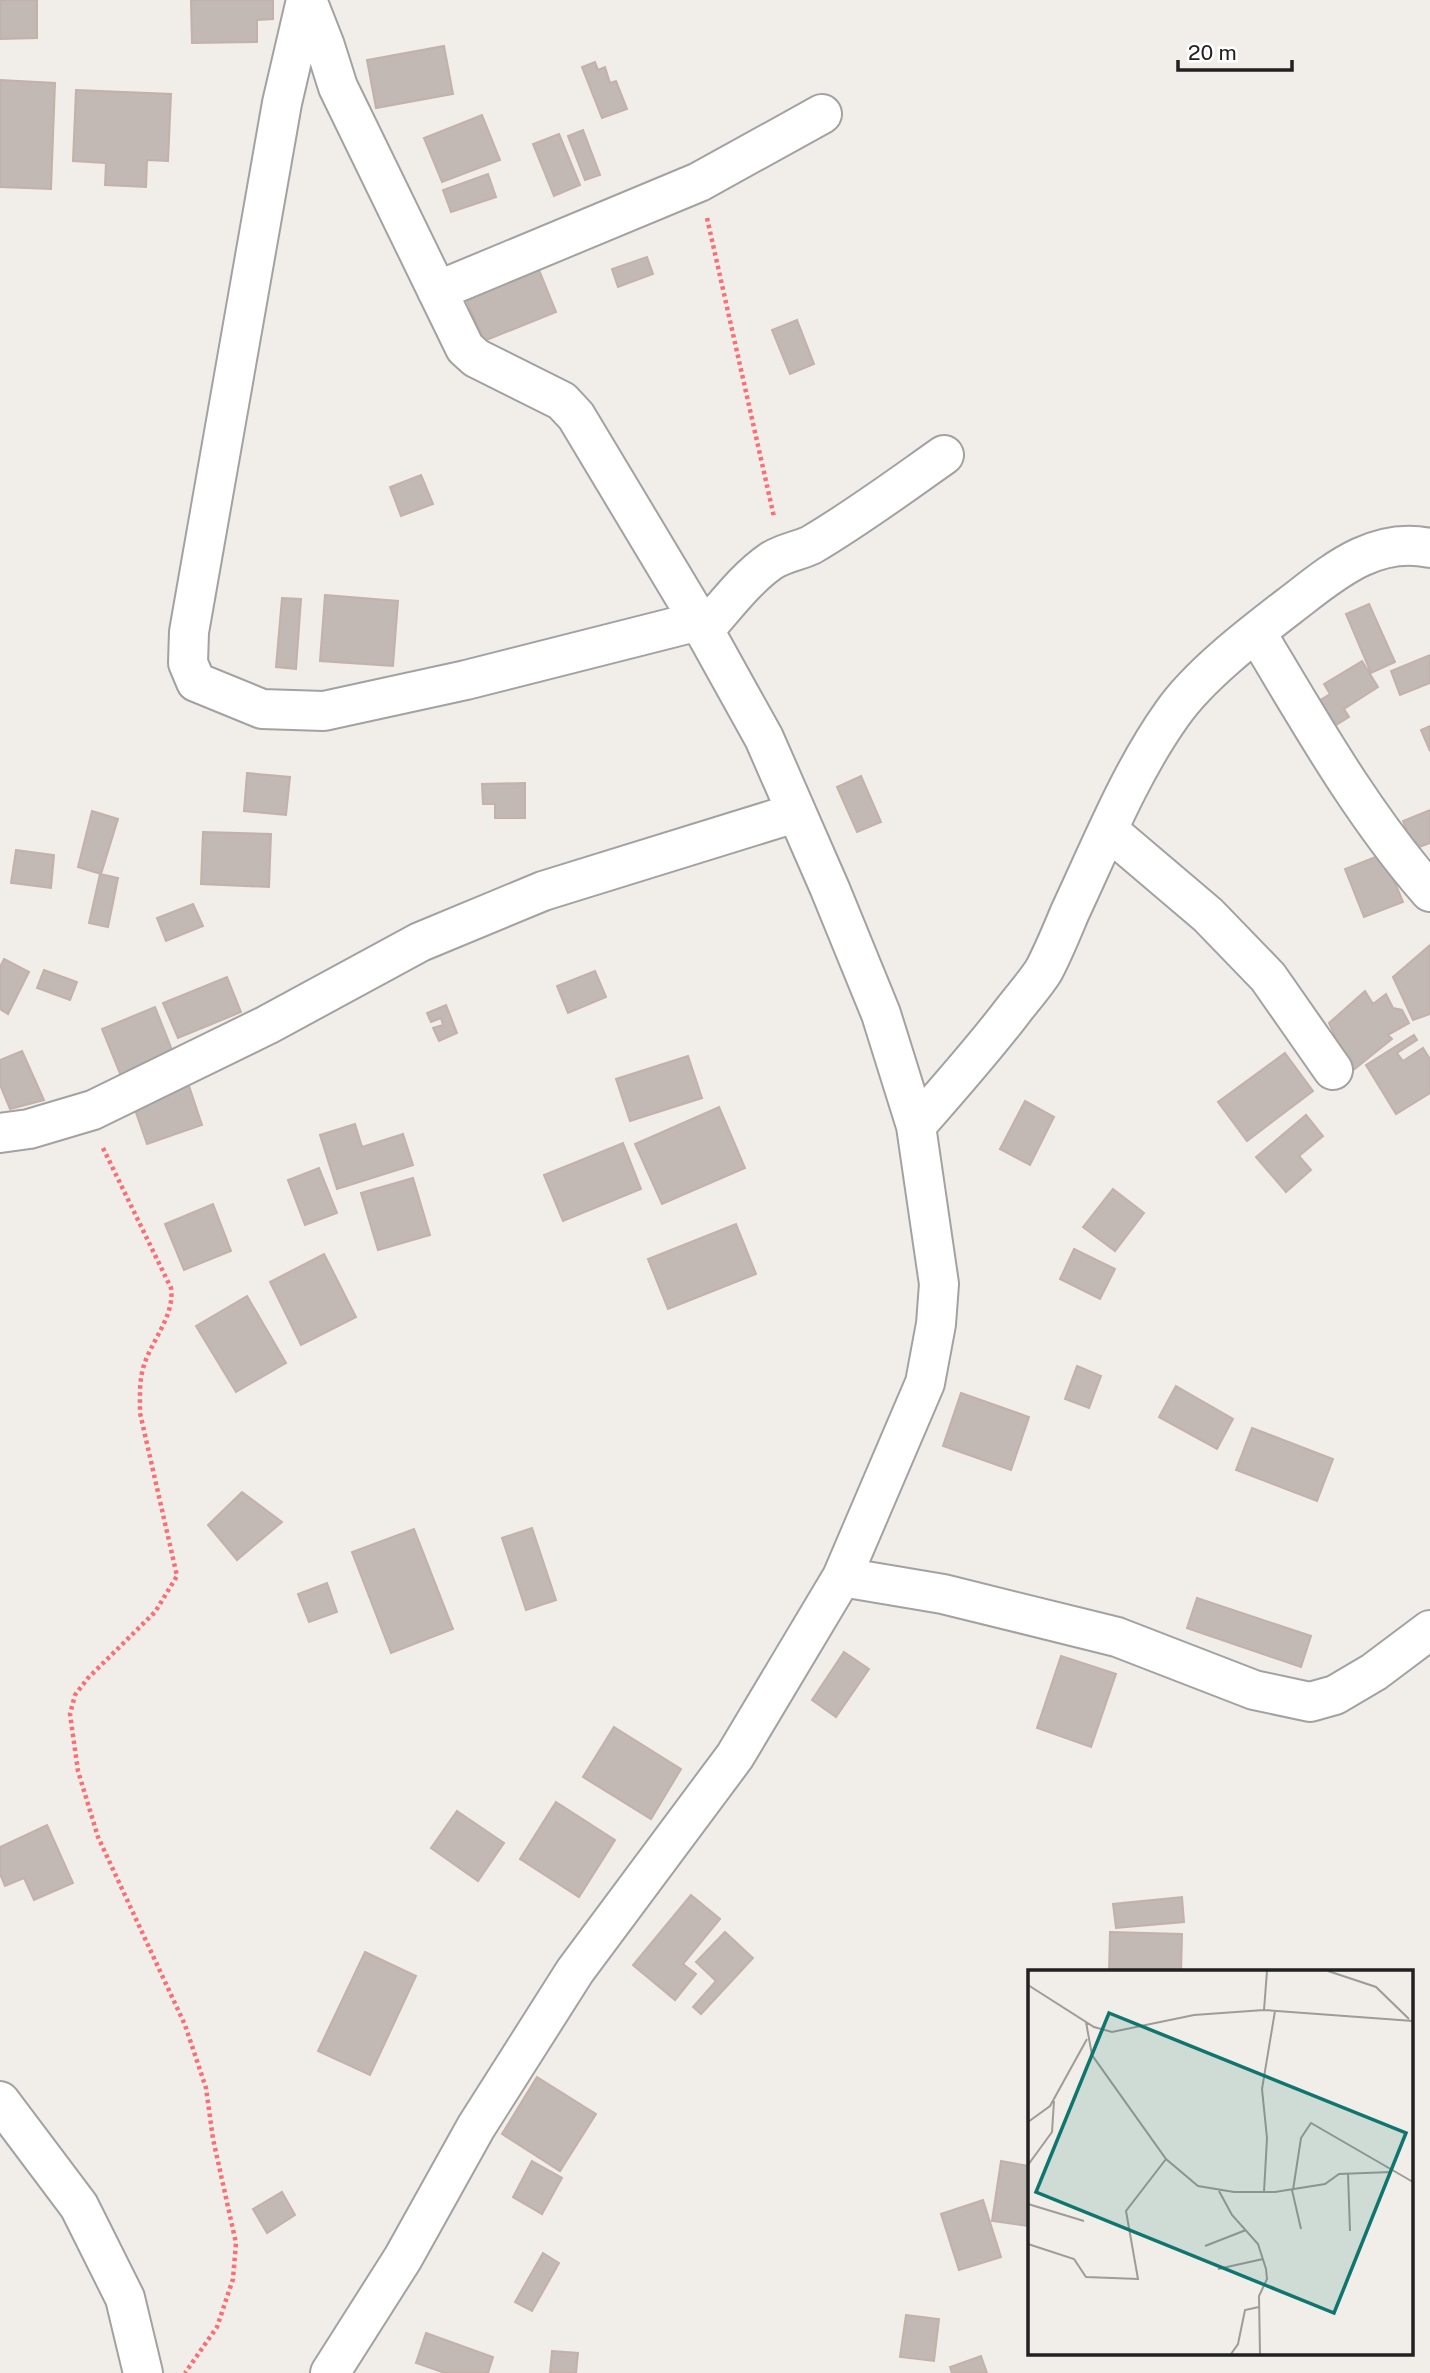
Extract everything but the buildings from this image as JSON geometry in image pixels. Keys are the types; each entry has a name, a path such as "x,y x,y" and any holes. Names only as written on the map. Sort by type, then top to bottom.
{"street":[{"path":"307,0 326,46 338,87 465,348 476,358 562,401 576,416 764,738 830,888 881,1014 916,1126 939,1284 936,1324 925,1383 842,1577 735,1756 575,1971 476,2127 404,2258 330,2373"},
{"path":"307,0 282,103 189,632 188,663 196,682 262,709 324,711 701,626 773,560 807,547 842,526 944,455"},
{"path":"437,290 699,182 822,114"},
{"path":"916,1126 988,1044 1043,971 1108,830 1149,750 1173,712 1198,684 1256,632 1353,559 1386,548 1430,548"},
{"path":"1256,632 1347,784 1405,863 1430,892"},
{"path":"0,1133 29,1129 85,1111 267,1025 419,943 543,891 795,813"},
{"path":"1108,830 1208,915 1259,968 1333,1070"},
{"path":"842,1577 943,1594 1118,1637 1254,1690 1310,1702 1335,1695 1374,1672 1430,1630"},
{"path":"0,2101 79,2206 125,2298 143,2373"}],"path":[{"path":"699,182 775,521 773,560"},
{"path":"85,1111 169,1282 172,1297 144,1364 139,1391 140,1413 177,1576 155,1612 88,1678 75,1695 70,1714 78,1771 98,1837 185,2025 206,2088 213,2138 236,2243 233,2279 217,2327 185,2373"}]}
